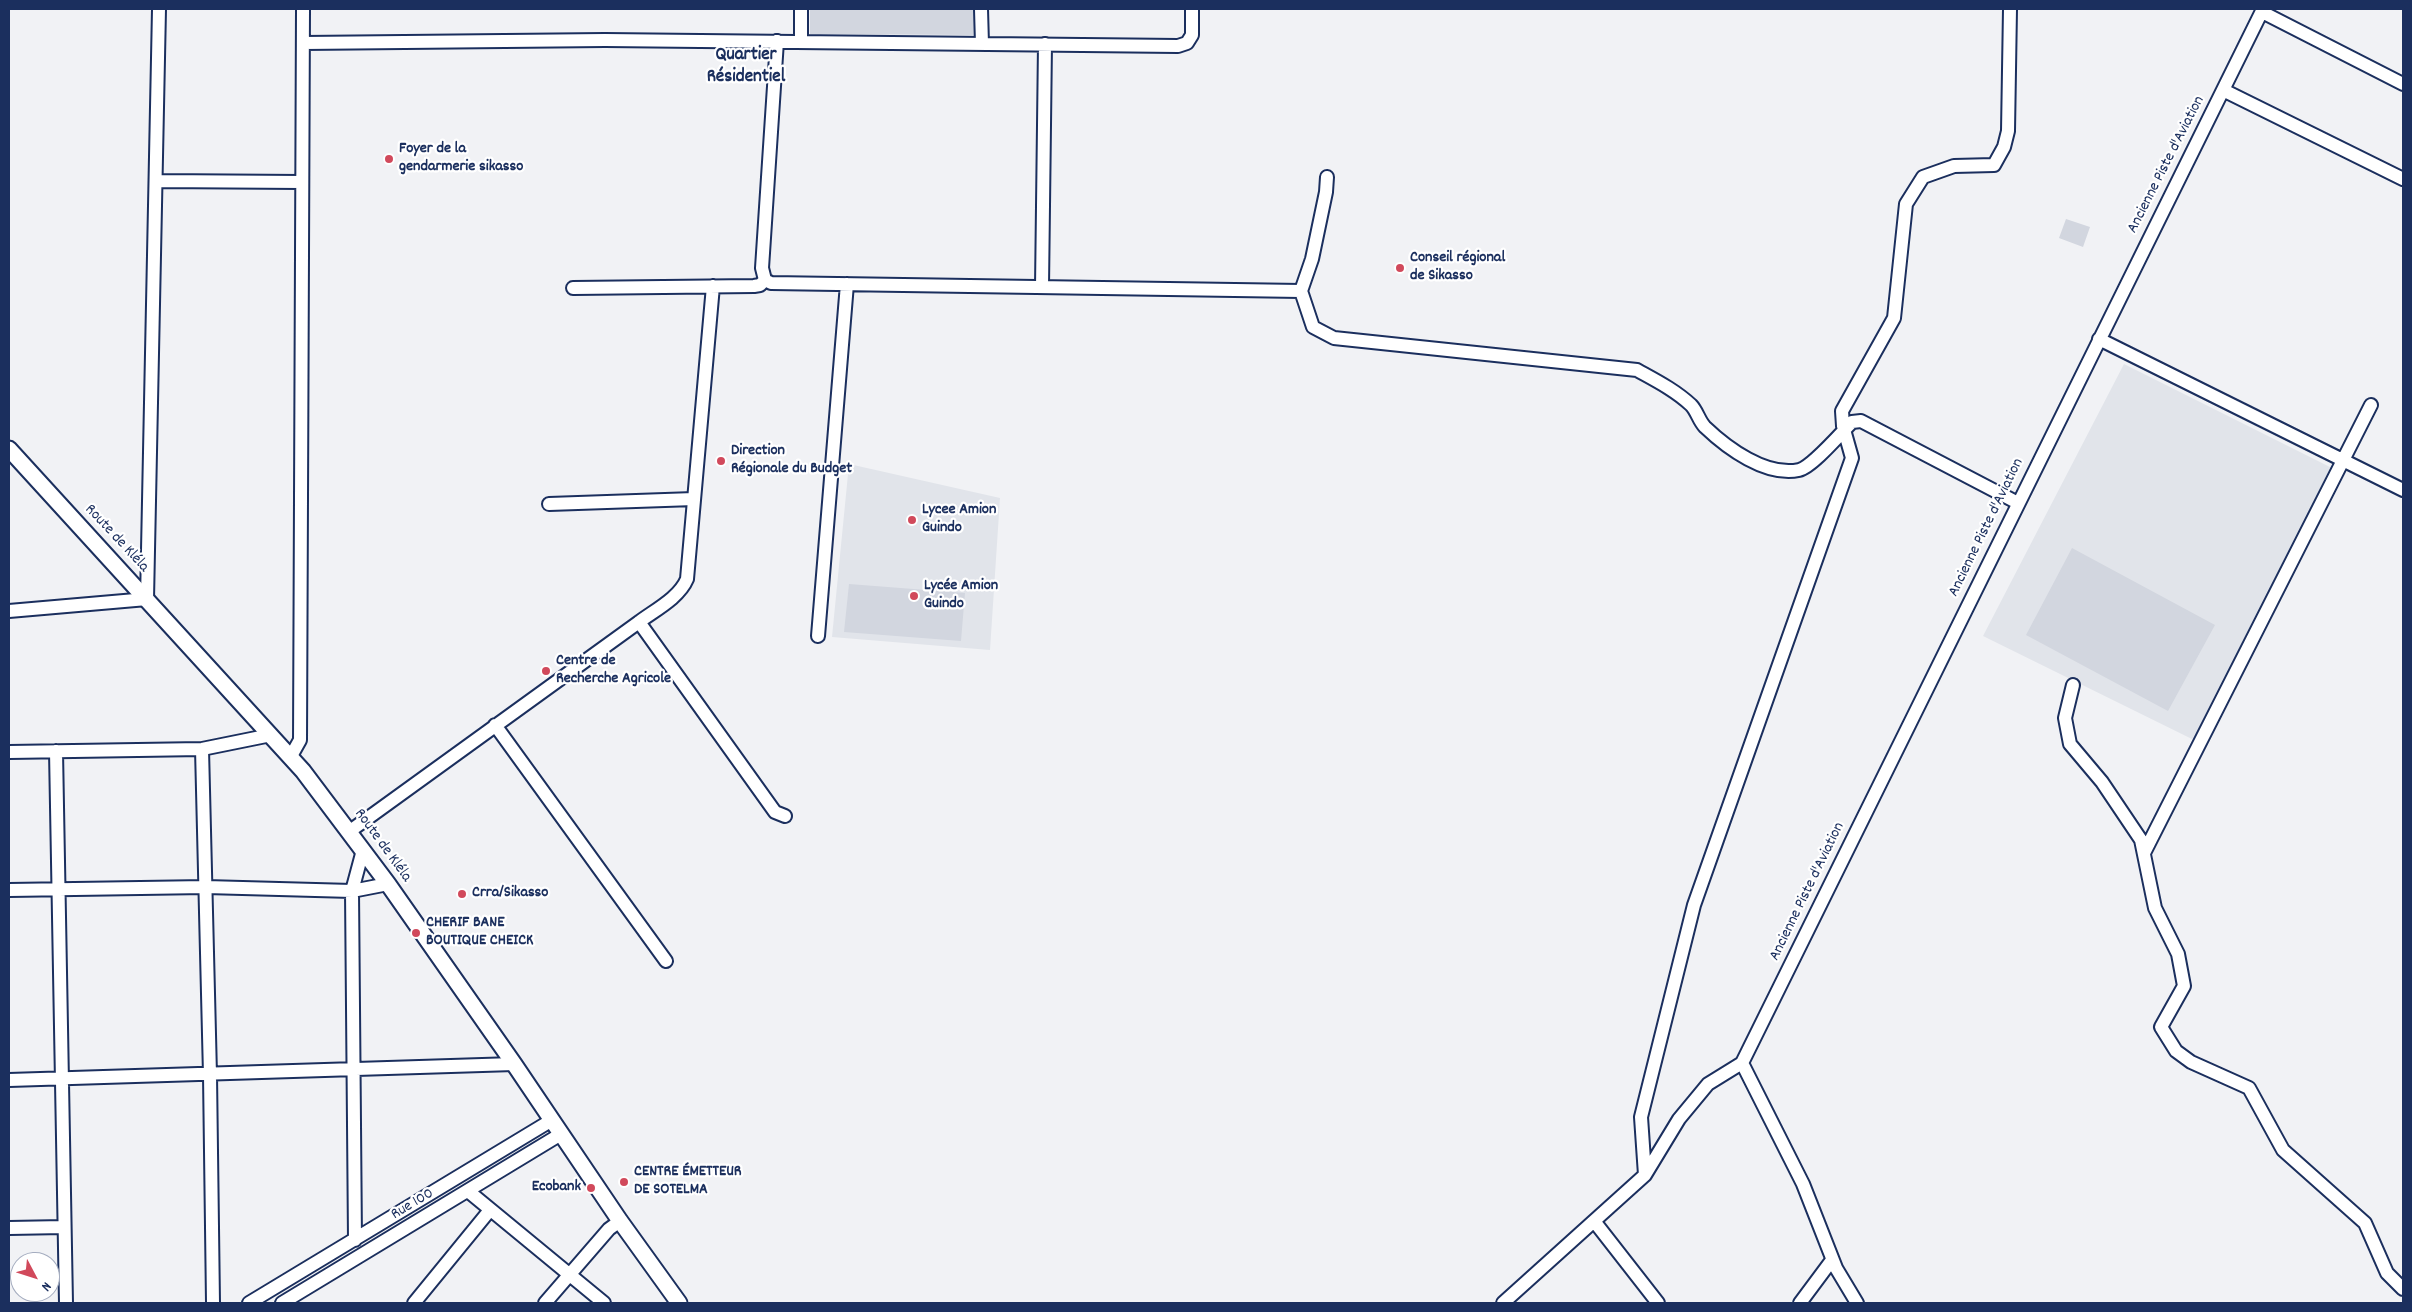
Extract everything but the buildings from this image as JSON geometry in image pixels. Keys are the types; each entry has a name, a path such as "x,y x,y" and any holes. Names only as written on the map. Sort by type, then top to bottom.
{"main road":[{"name":"Route de Kléla","path":"9,449 291,756 350,831 514,1064 620,1221 679,1303"}],"street":[{"path":"9,611 147,599 159,9"},
{"path":"291,756 300,740 303,9"},
{"path":"801,9 801,42"},
{"path":"981,9 982,44"},
{"path":"304,43 777,41 1178,46 1187,44 1190,40 1192,13 1204,9"},
{"path":"1645,1175 1641,1117 1694,905 1852,458 1844,430 1842,411 1894,318 1906,204 1922,177 1954,166 1994,165 2004,148 2008,131 2010,9"},
{"path":"2262,10 2403,84"},
{"name":"Ancienne Piste d'Aviation","path":"1742,1063 2262,10"},
{"path":"573,288 760,285 764,280 762,268 777,41"},
{"path":"1042,287 1045,44"},
{"path":"2223,90 2403,179"},
{"path":"1327,177 1326,192 1312,259 1301,291 1313,327 1334,338 1636,370 1665,385 1692,406 1703,426 1741,457 1776,469 1800,470 1821,454 1852,422 1861,421 2018,503"},
{"path":"156,181 302,182"},
{"path":"764,280 771,283 1301,291"},
{"path":"818,636 847,284"},
{"path":"350,831 639,622 678,593 684,586 694,499 713,286"},
{"path":"2099,339 2403,490"},
{"path":"2144,853 2371,405"},
{"path":"549,504 694,499"},
{"path":"639,622 775,812 786,816"},
{"path":"2073,685 2065,718 2070,744 2102,782 2141,840 2155,908 2178,954 2184,986 2161,1027 2176,1051 2191,1062 2249,1088 2283,1150 2365,1223 2387,1273 2403,1289"},
{"path":"495,725 666,961"},
{"path":"9,752 202,749 271,735"},
{"path":"202,749 210,1074 213,1303"},
{"path":"56,752 66,1303"},
{"path":"355,1240 352,891 363,850"},
{"path":"9,890 206,887 352,891 388,884"},
{"path":"1503,1303 1645,1175 1679,1119 1708,1084 1742,1063 1803,1184 1832,1260 1857,1303"},
{"path":"9,1080 514,1064"},
{"path":"249,1303 552,1120"},
{"name":"Rue 100","path":"282,1303 561,1134"},
{"path":"468,1190 604,1303"},
{"path":"414,1303 490,1210"},
{"path":"544,1303 609,1229 620,1221"},
{"path":"1594,1221 1658,1303"},
{"path":"9,1228 64,1227"},
{"path":"1800,1303 1832,1260"}],"shaded area":[{"path":"810,9 974,9 974,35 810,34"},
{"path":"2066,219 2090,227 2083,247 2059,238"},
{"path":"2124,364 2332,468 2196,741 1983,636"},
{"name":"Lycée Amion Guindo","path":"849,464 1000,498 990,650 832,637"},
{"path":"2072,548 2215,625 2168,711 2026,635"},
{"path":"849,584 965,593 961,641 844,632"}],"place":[{"name":"Foyer de la gendarmerie sikasso","path":"389,159"},
{"name":"Conseil régional de Sikasso","path":"1400,268"},
{"name":"Direction Régionale du Budget","path":"721,461"},
{"name":"Lycee Amion Guindo","path":"912,520"},
{"name":"Lycée Amion Guindo","path":"914,596"},
{"name":"Centre de Recherche Agricole","path":"546,671"},
{"name":"Crra/Sikasso","path":"462,894"},
{"name":"CHERIF BANE BOUTIQUE CHEICK","path":"416,933"},
{"name":"CENTRE ÉMETTEUR DE SOTELMA","path":"624,1182"},
{"name":"Ecobank","path":"591,1188"}],"district":[{"name":"Quartier Résidentiel","path":"746,67"}]}
